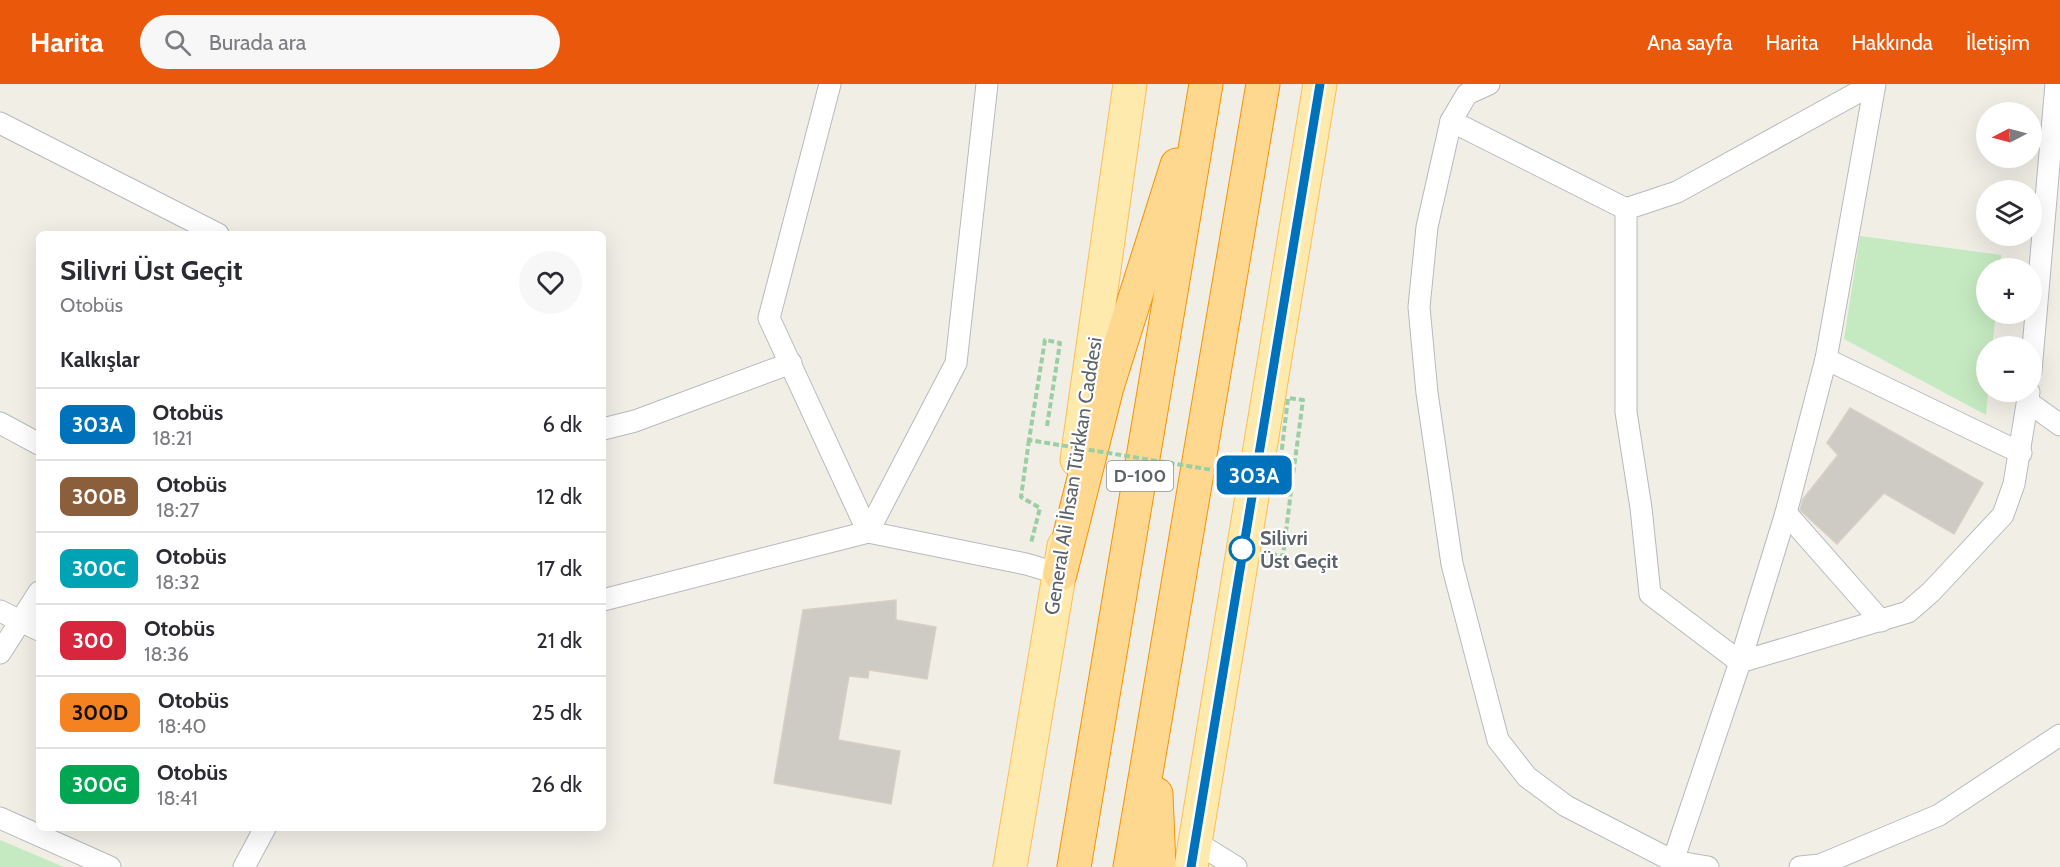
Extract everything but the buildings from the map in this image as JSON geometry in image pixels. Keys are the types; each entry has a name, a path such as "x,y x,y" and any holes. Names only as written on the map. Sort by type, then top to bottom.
{"highway":[{"path":"1060,574 1107,387 1162,207 1205,84"},
{"name":"D-100","path":"1074,867 1205,84"},
{"name":"D-100","path":"1130,867 1263,84"},
{"path":"1154,725 1159,867"}],"main road":[{"name":"General Ali İhsan Türkkan Caddesi","path":"1010,867 1060,574 1130,84"},
{"path":"1192,854 1320,84"}],"street":[{"path":"830,84 770,318 868,532"},
{"path":"868,532 956,363 987,84"},
{"path":"1489,84 1467,94 1451,121 1426,227 1419,307 1427,393 1452,564 1498,740 1527,777 1566,806 1672,864 1708,867"},
{"path":"1451,121 1626,209 1677,192 1874,84"},
{"path":"1672,864 1740,662 1786,513 1826,359 1874,84"},
{"path":"2034,336 2056,84"},
{"path":"0,123 212,231"},
{"path":"1626,209 1626,412 1641,508 1650,594 1740,662"},
{"path":"1826,359 2021,453"},
{"path":"606,428 635,421 790,363"},
{"path":"1740,662 1908,612 1931,592 2003,515 2014,484 2021,453 2028,402"},
{"path":"2035,402 2060,425"},
{"path":"0,423 36,442"},
{"path":"1786,513 1881,621"},
{"path":"606,599 868,532 1026,564 1060,574"},
{"path":"0,653 30,625 36,603"},
{"path":"0,610 30,625"},
{"path":"1800,867 1820,865 1939,815 2060,735"},
{"path":"0,818 110,867"},
{"path":"244,867 263,831"},
{"path":"1192,854 1236,867"}],"path":[{"path":"1026,564 1040,508 1021,497 1045,340 1060,343 1047,426"},
{"path":"1280,465 1288,398 1303,400 1283,556"},
{"path":"1029,440 1292,483"}],"green space":[{"path":"1860,236 2001,255 2001,258 1976,258 1976,324 1995,324 1993,336 1976,336 1976,402 1987,402 1986,415 1844,339"},
{"path":"0,840 64,867 0,867"}],"bus line":[{"name":"303A","path":"1191,867 1245,528 1320,84"}],"place":[{"name":"Silivri Üst Geçit","path":"1242,549"}]}
